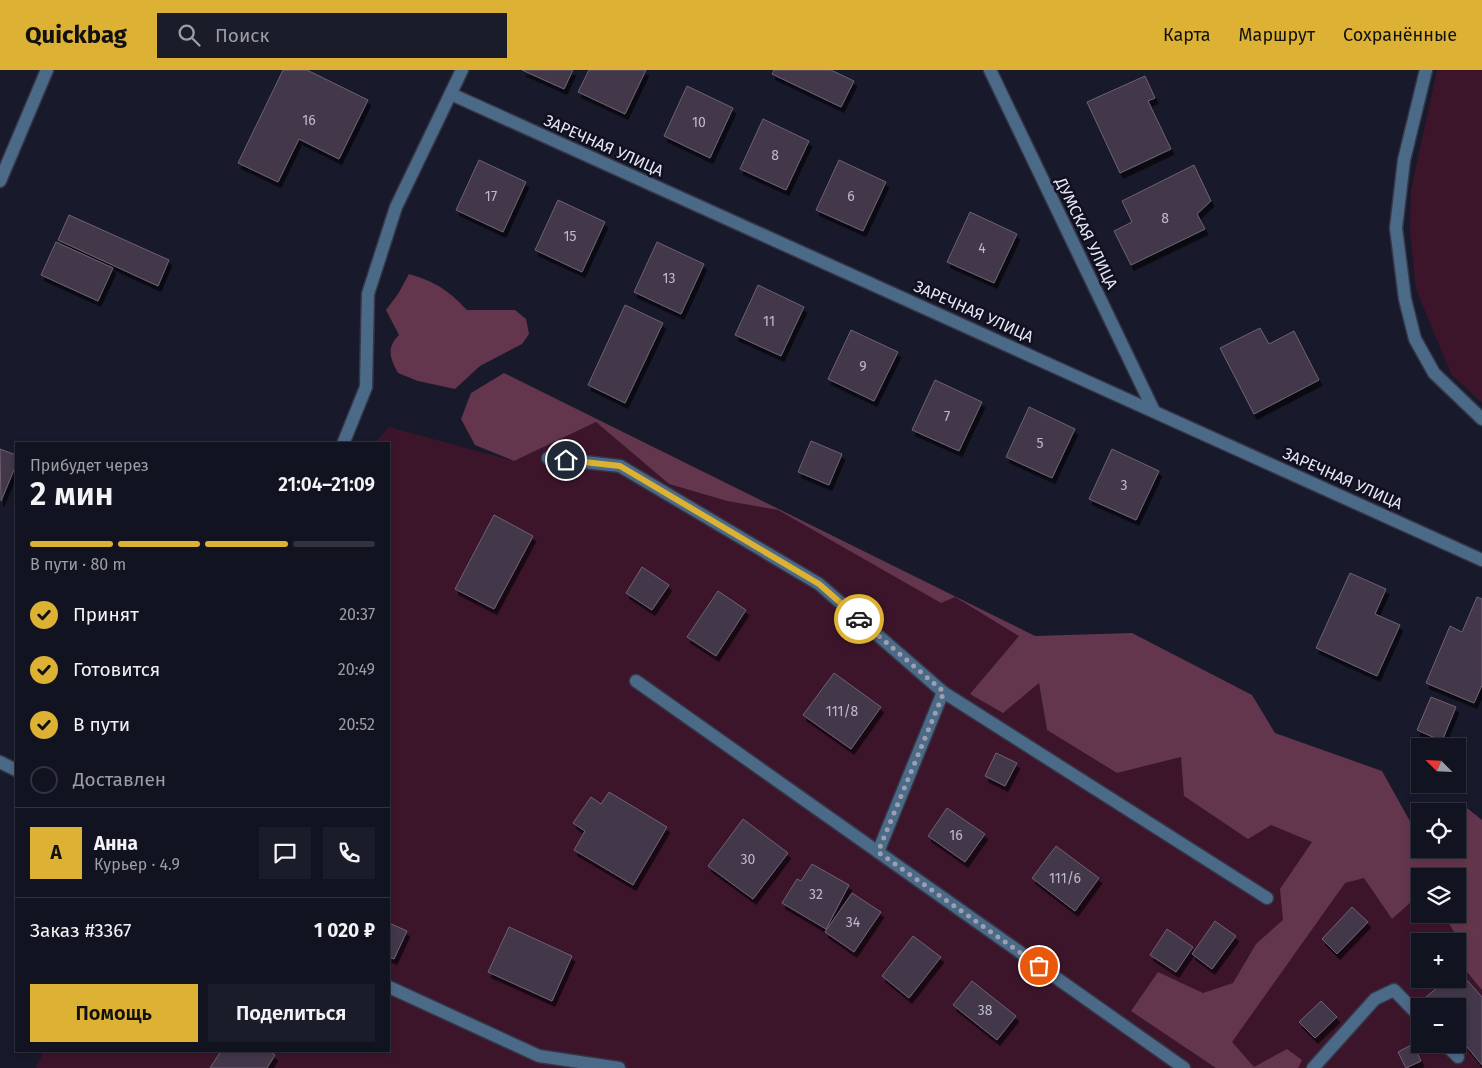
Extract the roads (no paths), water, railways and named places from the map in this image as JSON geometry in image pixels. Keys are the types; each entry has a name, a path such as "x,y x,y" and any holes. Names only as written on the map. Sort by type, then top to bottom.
{"street":[{"path":"0,180 47,70"},
{"path":"344,442 366,387 368,294 396,206 462,70"},
{"name":"ДУМСКАЯ УЛИЦА","path":"990,70 1154,411"},
{"path":"1426,70 1404,160 1396,228 1405,299 1415,338 1434,374 1482,419"},
{"name":"ЗАРЕЧНАЯ УЛИЦА","path":"451,94 1482,560"},
{"path":"548,458 620,466 819,584 944,692 1267,898"},
{"path":"636,681 1184,1068"},
{"path":"878,852 944,692"},
{"path":"0,762 15,770"},
{"path":"390,987 539,1056 618,1068"},
{"path":"1313,1068 1375,999 1394,990 1411,1008"},
{"path":"1454,1053 1458,1057"}]}
